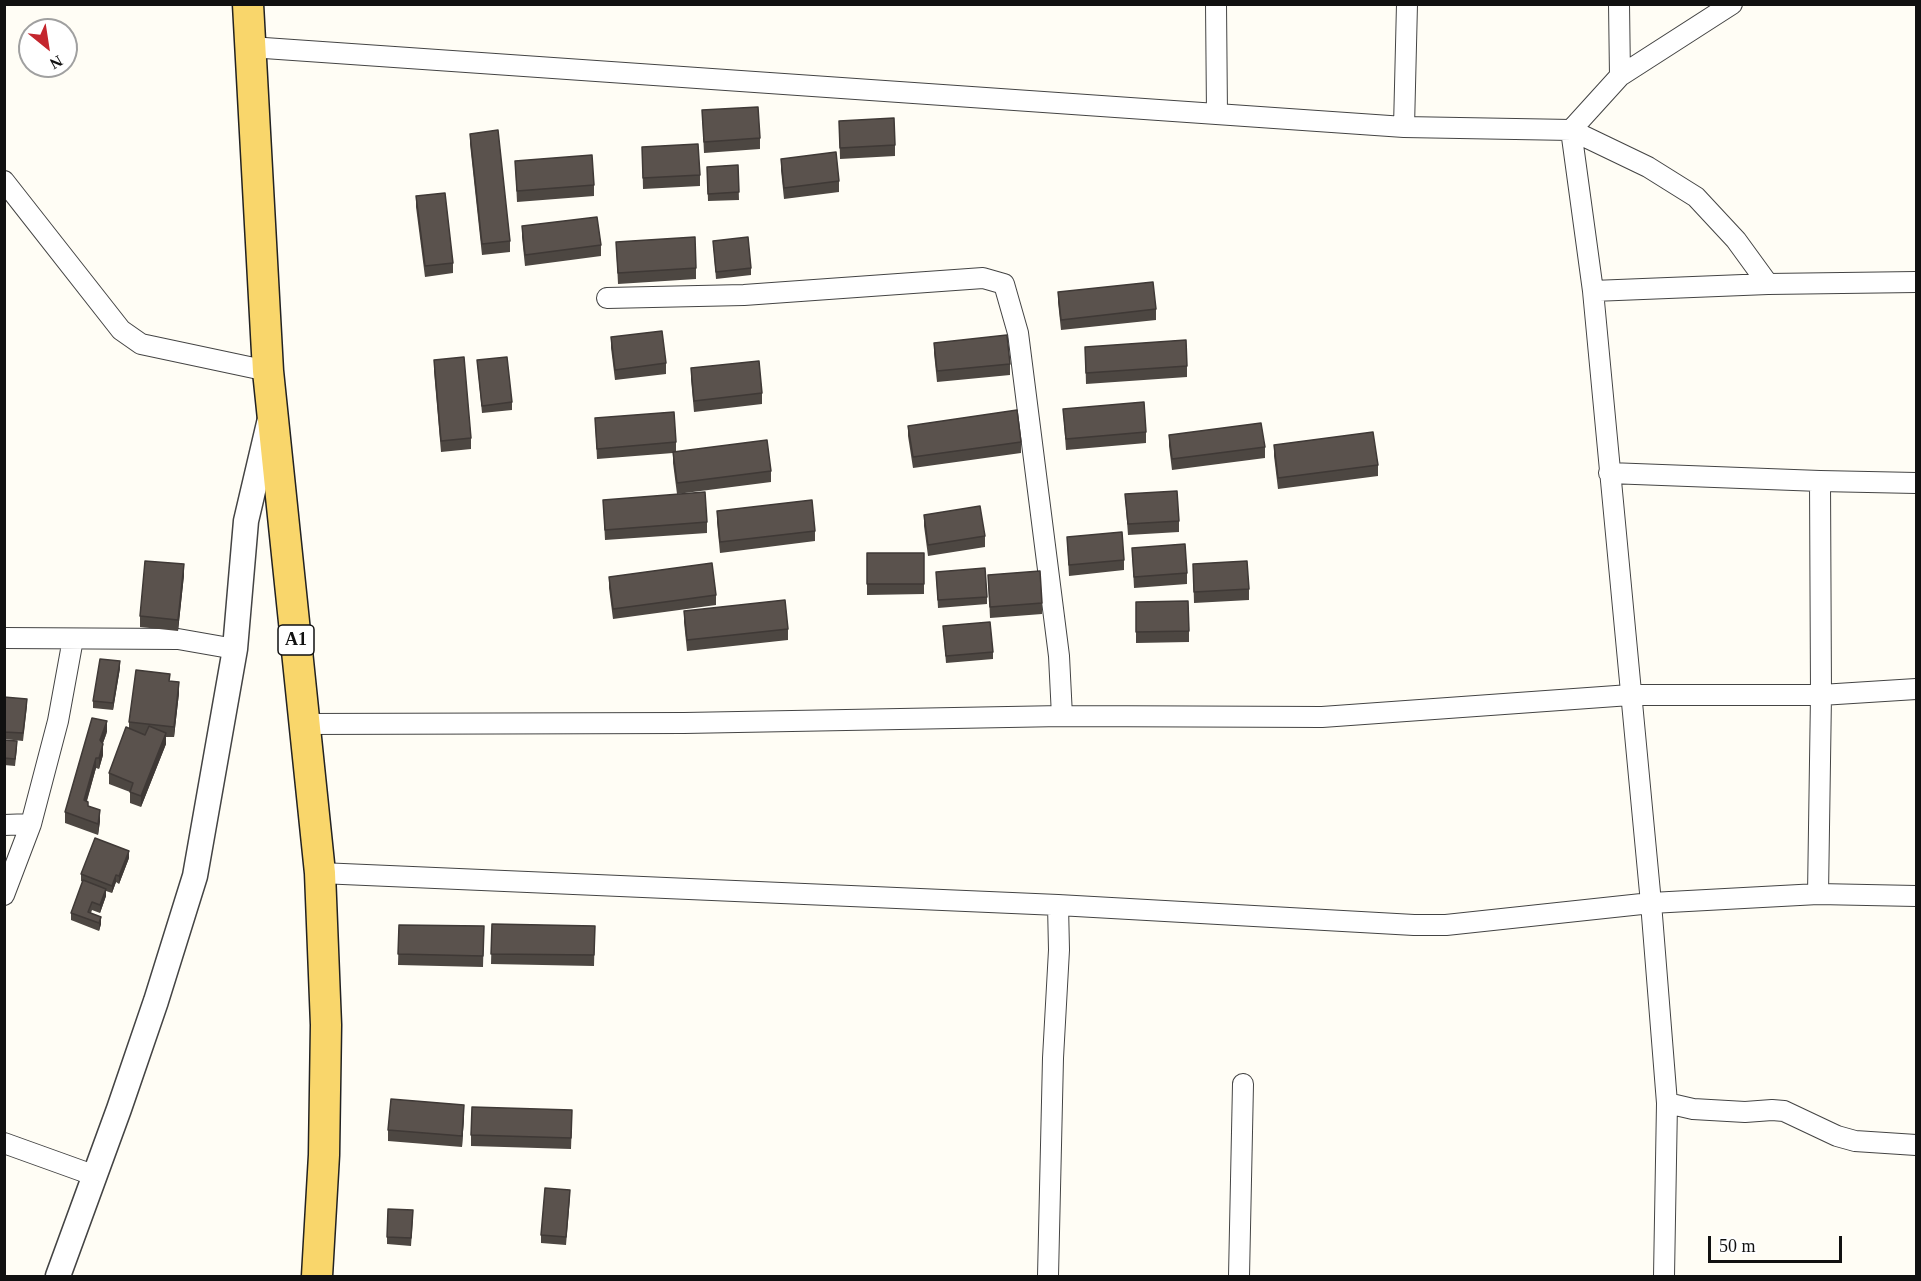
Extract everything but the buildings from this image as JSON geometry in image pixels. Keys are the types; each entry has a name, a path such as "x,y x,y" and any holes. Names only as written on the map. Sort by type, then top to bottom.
{"main road":[{"name":"A1","path":"248,4 268,371 320,873 326,1025 324,1155 317,1276"}],"street":[{"path":"1216,4 1217,114"},
{"path":"1404,127 1407,4"},
{"path":"1619,4 1620,76"},
{"path":"1571,130 1620,76 1732,4"},
{"path":"250,47 1404,127 1571,130 1648,167 1696,197 1736,240 1768,284"},
{"path":"1571,130 1593,291 1651,903 1666,1103 1664,1276"},
{"path":"8,193 121,330 141,344 268,371"},
{"path":"607,298 744,296 983,278 1004,284 1018,333 1059,656 1062,717"},
{"path":"1593,291 1768,284 1917,282"},
{"path":"58,1276 156,1001 195,876 235,649 246,521 272,412"},
{"path":"1609,473 1917,483"},
{"path":"1818,894 1821,695 1820,481"},
{"path":"4,638 178,639 235,649"},
{"path":"4,895 31,824 58,721 73,639"},
{"path":"305,724 1323,717 1630,695 1821,695 1917,689"},
{"path":"4,825 31,824"},
{"path":"320,873 1058,905 1414,925 1446,925 1651,903 1818,894 1917,896"},
{"path":"1047,1276 1053,1058 1059,950 1058,905"},
{"path":"1239,1276 1243,1084"},
{"path":"1666,1103 1693,1109 1745,1112 1784,1111 1837,1136 1856,1141 1917,1145"},
{"path":"4,1143 93,1175"}]}
